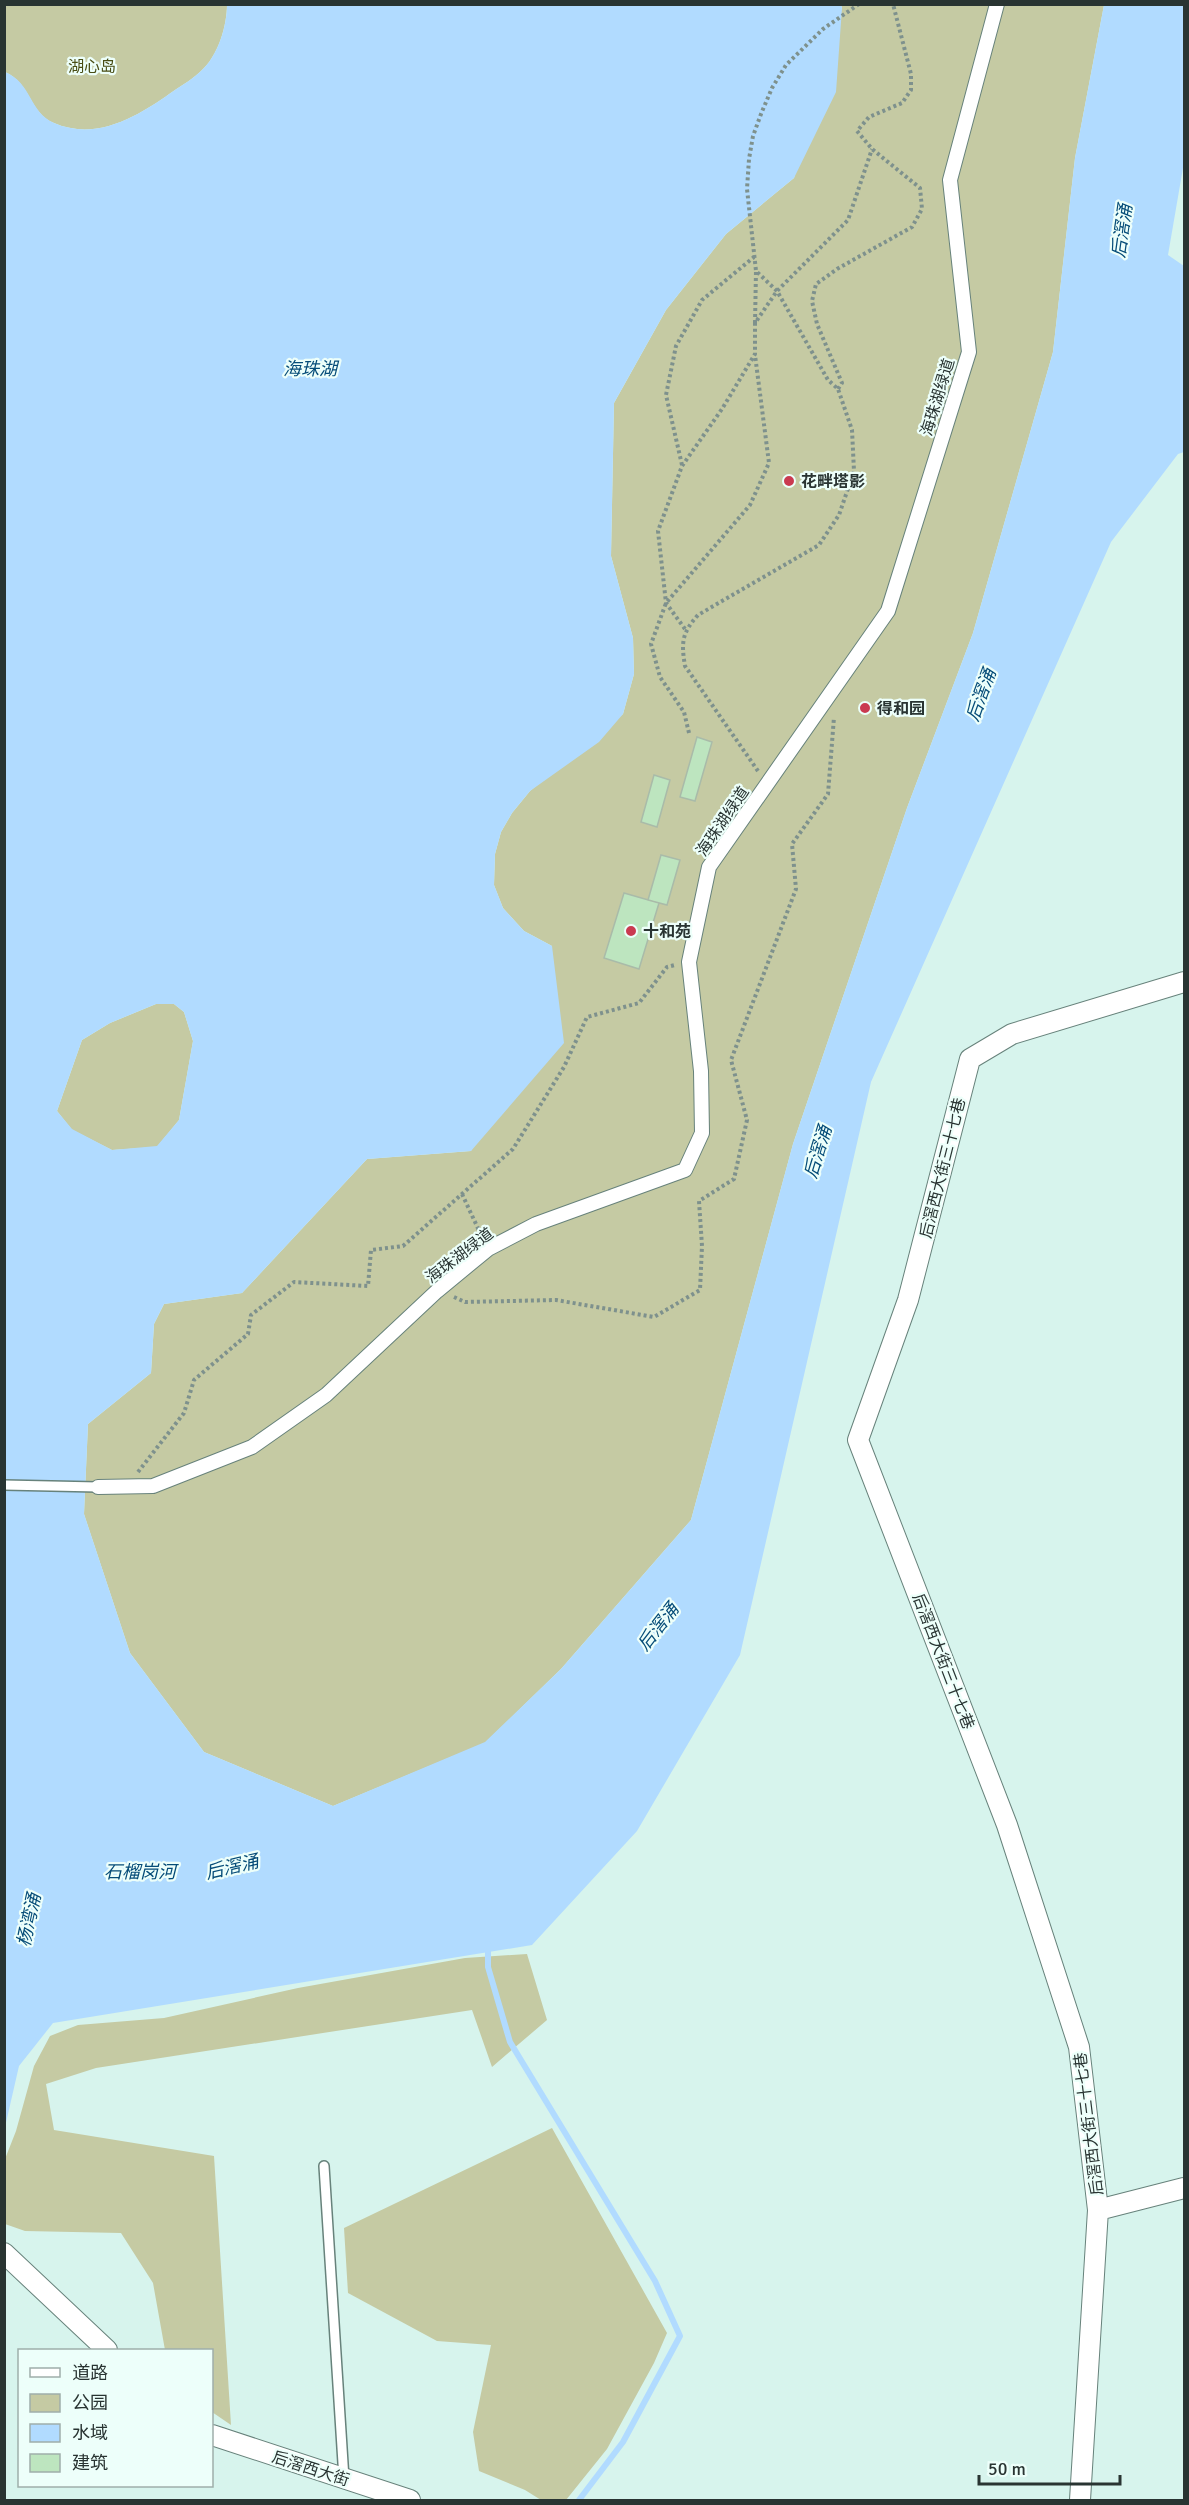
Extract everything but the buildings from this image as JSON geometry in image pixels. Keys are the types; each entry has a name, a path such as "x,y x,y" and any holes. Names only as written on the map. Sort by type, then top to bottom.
{"street":[{"name":"海珠湖绿道","path":"98,1487 153,1486 252,1447 326,1395 437,1291 488,1249 536,1224 685,1170 702,1133 701,1071 689,962 709,867 888,611 969,352 950,180 997,4"},
{"name":"后滘西大街三十七巷","path":"1080,2500 1098,2210 1079,2047 1007,1825 858,1440 908,1300 970,1059 1012,1034 1185,982"},
{"path":"1098,2210 1185,2188"},
{"path":"9,2256 106,2349"},
{"name":"后滘西大街","path":"213,2434 410,2500"}],"lane":[{"path":"4,1485 98,1487"},
{"path":"324,2166 344,2479"}],"path":[{"path":"838,389 842,383 814,312 812,301 816,284 837,269 912,227 922,209 920,188 872,149 857,131 869,117 902,103 911,90 911,74 893,4"},
{"path":"689,733 684,712 660,677 651,644 666,603 750,505 769,463 755,354 756,271 747,189 748,159 753,136 772,88 786,65 823,29 858,6"},
{"path":"755,323 777,291 848,220 872,149"},
{"path":"682,466 666,395 676,346 702,300 754,257"},
{"path":"756,271 777,291 815,353 828,380 838,389 852,430 854,471 839,515 819,545 698,615 685,630 682,650 685,666 767,783"},
{"path":"685,630 666,603 658,531 682,466 722,409 755,354"},
{"path":"127,1487 184,1413 194,1380 248,1334 251,1315 294,1282 368,1286 371,1250 404,1246 513,1149 564,1067 586,1017 639,1003 667,967 689,962"},
{"path":"462,1194 488,1249"}],"green space":[{"name":"湖心岛","path":"227,4 225,22 217,49 198,74 148,108 102,128 70,128 54,123 39,112 20,83 5,72 4,5"},
{"path":"841,5 1104,5 1075,158 1053,352 973,633 907,808 793,1144 691,1520 561,1669 485,1743 333,1806 204,1752 130,1653 84,1514 88,1424 151,1373 154,1324 164,1304 242,1293 367,1159 471,1151 552,946 524,931 503,908 494,885 495,854 501,832 512,813 530,791 623,714 634,674 633,638 611,556 614,403 666,310 726,234 794,178"},
{"path":"156,1004 174,1004 184,1012 193,1041 179,1120 157,1147 112,1150 72,1130 57,1111 82,1040 110,1023"},
{"path":"527,1954 547,2020 492,2067 472,2010 96,2068 46,2084 54,2130 214,2156 231,2425 213,2413 213,2349 165,2349 153,2283 121,2233 25,2231 5,2224 5,2159 16,2131 34,2066 50,2036 78,2025 164,2018 298,1988 465,1958"},
{"path":"552,2128 667,2333 654,2363 607,2449 566,2500 541,2500 525,2490 479,2471 473,2432 491,2345 437,2341 348,2293 344,2228"}],"water":[{"name":"海珠湖","path":"841,4 842,8 836,92 794,178 726,234 666,310 614,403 611,556 633,638 634,674 623,714 599,742 530,791 512,813 501,832 495,854 494,885 503,908 524,931 552,946 564,1043 471,1151 367,1159 242,1293 164,1304 154,1324 151,1373 88,1424 84,1514 130,1653 204,1752 333,1806 485,1742 561,1669 691,1520 793,1144 907,808 973,633 1053,352 1075,158 1104,5 1184,5 1184,162 1168,255 1184,266 1184,452 1178,454 1111,542 871,1082 740,1655 637,1831 532,1945 53,2023 19,2066 5,2127 5,72 21,83 40,112 54,123 70,128 102,128 148,108 198,74 217,49 225,22 227,5","holes":["156,1004 174,1004 184,1012 193,1041 179,1120 157,1146 112,1150 72,1129 57,1111 82,1040 110,1023"]}],"waterway":[{"path":"488,1944 488,1967 510,2042 655,2281 680,2336 623,2442 579,2500"}],"place":[{"name":"花畔塔影","path":"789,481"},
{"name":"得和园","path":"865,708"},
{"name":"十和苑","path":"631,931"}],"water label":[{"name":"后滘涌","path":"1122,231"},
{"name":"后滘涌","path":"981,695"},
{"name":"后滘涌","path":"818,1152"},
{"name":"后滘涌","path":"658,1627"},
{"name":"后滘涌","path":"232,1867"},
{"name":"石榴岗河","path":"140,1872"},
{"name":"杨湾涌","path":"29,1920"}]}
